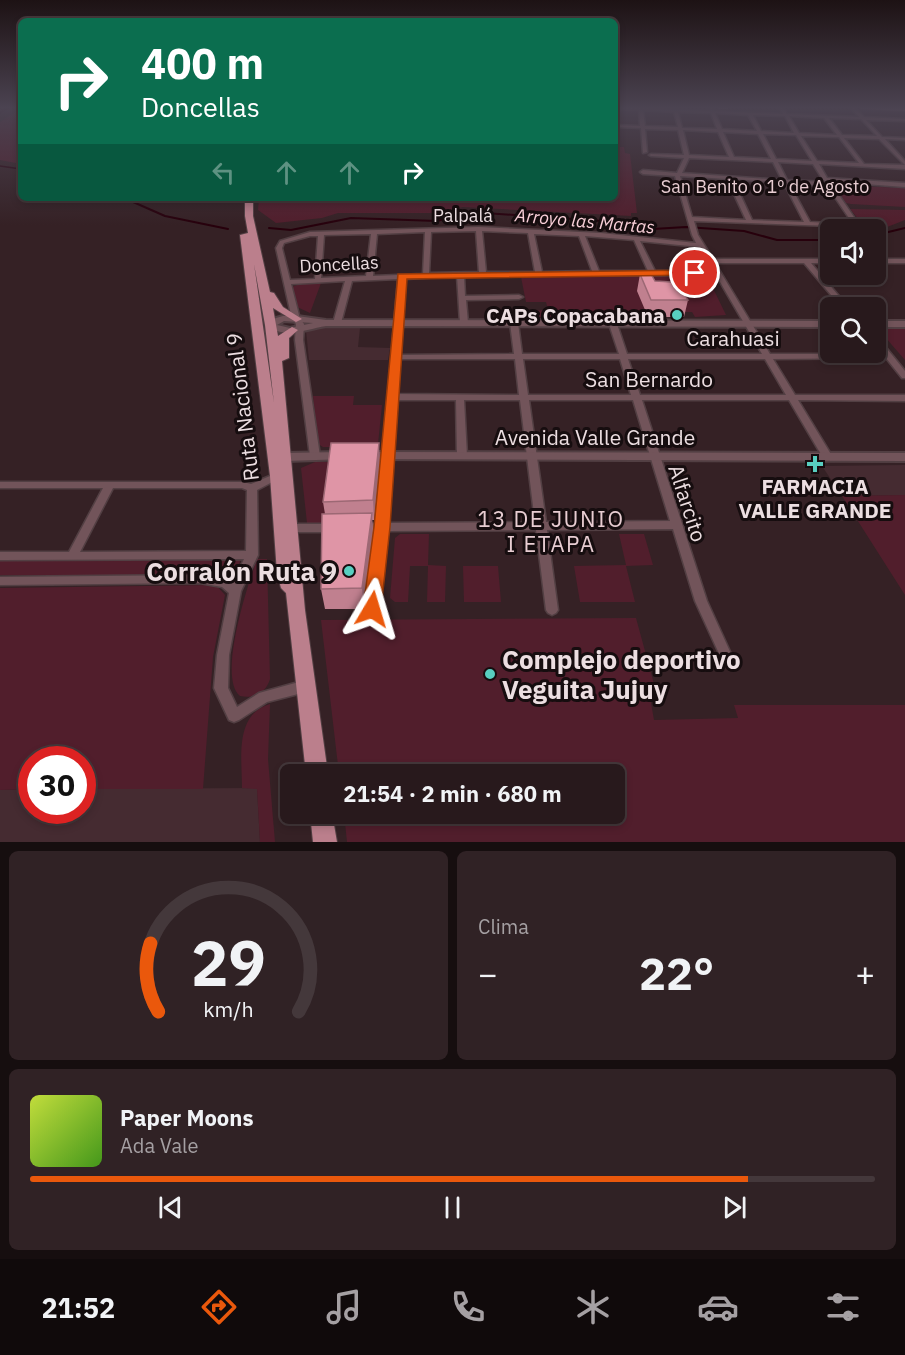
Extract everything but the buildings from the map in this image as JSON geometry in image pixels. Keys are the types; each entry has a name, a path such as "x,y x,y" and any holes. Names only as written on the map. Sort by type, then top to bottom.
{"main road":[{"name":"Ruta Nacional 9","path":"242,201 276,476 285,573 296,610"},
{"name":"Ruta Nacional 9","path":"249,201 249,216 264,284 289,329 280,398 296,610 315,764"},
{"path":"251,278 255,283 263,316 289,329"},
{"path":"264,284 289,329"},
{"path":"260,337 289,329"},
{"path":"323,824 325,842"}],"street":[{"path":"647,146 648,154 687,157 905,166"},
{"path":"685,146 687,157 678,174 695,235 827,456"},
{"path":"727,146 732,159"},
{"path":"766,146 808,224"},
{"path":"692,221 857,226 806,146"},
{"path":"848,146 863,165"},
{"path":"888,146 905,166"},
{"path":"643,172 828,183 905,185"},
{"path":"729,177 750,221"},
{"path":"479,229 483,274"},
{"name":"Palpalá","path":"287,282 280,244 295,236 479,229 636,238 702,245"},
{"path":"426,275 428,230"},
{"path":"369,278 374,232"},
{"path":"531,232 539,273"},
{"path":"318,280 321,234"},
{"path":"582,235 596,273"},
{"path":"636,238 652,273"},
{"path":"711,261 820,261"},
{"path":"806,261 837,297"},
{"path":"886,261 905,261"},
{"name":"Doncellas","path":"287,282 460,274 717,273"},
{"path":"460,274 464,323"},
{"path":"372,609 382,527 402,276"},
{"path":"337,323 349,279"},
{"path":"287,282 289,329 315,456"},
{"path":"462,298 519,297"},
{"path":"289,329 326,323 820,324"},
{"path":"514,324 552,610"},
{"name":"Alfarcito","path":"613,324 701,600 726,656"},
{"path":"886,324 905,324"},
{"path":"886,354 905,376"},
{"name":"Carahuasi","path":"397,357 888,356"},
{"name":"San Bernardo","path":"393,397 905,398"},
{"path":"460,397 462,456"},
{"name":"Avenida Valle Grande","path":"286,457 905,457"},
{"path":"0,485 243,485 252,488 276,476"},
{"path":"72,556 109,486"},
{"path":"252,488 252,555 235,591 223,655 221,688 234,716 264,697 306,686"},
{"path":"291,528 676,525"},
{"path":"0,556 252,555"},
{"path":"0,580 200,579 225,583 235,591"}],"shaded area":[{"path":"0,146 18,146 18,163 0,160"},
{"path":"618,147 624,147 625,153 630,154 637,213 631,213 631,216 463,207 430,213 338,213 322,218 276,223 258,210 259,201 618,201"},
{"path":"833,185 905,188 905,207 846,203"},
{"path":"850,209 905,210 905,220 886,227 886,219 858,219"},
{"path":"688,275 704,282 709,280 726,315 695,317 692,312 660,312 638,291 648,317 529,317 528,311 548,310 546,302 526,302 521,277"},
{"path":"302,283 321,283 310,313 297,307 292,287"},
{"path":"309,328 360,328 358,347 390,348 388,360 309,360 306,330"},
{"path":"886,329 905,329 905,360 886,338"},
{"path":"313,396 354,396 353,405 382,405 378,444 373,447 323,447 318,444"},
{"path":"315,462 331,462 324,523 307,523 301,468"},
{"path":"905,465 905,495 842,496 822,466"},
{"path":"905,495 905,595 842,496"},
{"path":"400,534 429,534 428,565 446,566 445,602 427,602 428,566 410,566 408,602 395,602 390,598 395,538"},
{"path":"619,534 644,534 653,565 626,566 635,602 580,602 574,566 626,565"},
{"path":"241,558 236,575 0,575 0,559"},
{"path":"257,559 267,559 270,679 266,688 259,694 245,697 240,696 234,686 233,651 236,630"},
{"path":"463,566 498,566 501,602 464,602"},
{"path":"216,585 225,595 213,657 203,789 96,789 96,746 18,746 18,789 0,790 0,588"},
{"path":"636,618 654,684 648,686 654,720 738,718 734,705 905,705 905,842 347,842 345,824 625,824 625,764 338,764 321,620"},
{"path":"270,704 268,759 275,842 260,842 257,789 242,788 241,751 245,727 250,717 258,709"},
{"path":"257,788 260,842 0,842 0,790 18,789 18,824 96,824 96,789"}],"waterway":[{"name":"Arroyo las Martas","path":"0,166 18,169"},
{"name":"Arroyo las Martas","path":"131,201 165,216 228,229"},
{"name":"Arroyo las Martas","path":"269,228 291,230 351,218 437,221 470,212 603,221 653,229 686,227 744,231 777,240 820,240"},
{"name":"Arroyo las Martas","path":"886,233 905,228"}],"place":[{"name":"CAPs Copacabana","path":"677,315"},
{"name":"FARMACIA VALLE GRANDE","path":"815,464"},
{"name":"Corralón Ruta 9","path":"349,571"},
{"name":"Complejo deportivo Veguita Jujuy","path":"490,674"}],"district":[{"name":"San Benito o 1º de Agosto","path":"765,186"},
{"name":"13 DE JUNIO I ETAPA","path":"551,530"}],"route":[{"path":"372,609 382,527 402,276 695,273"}]}
